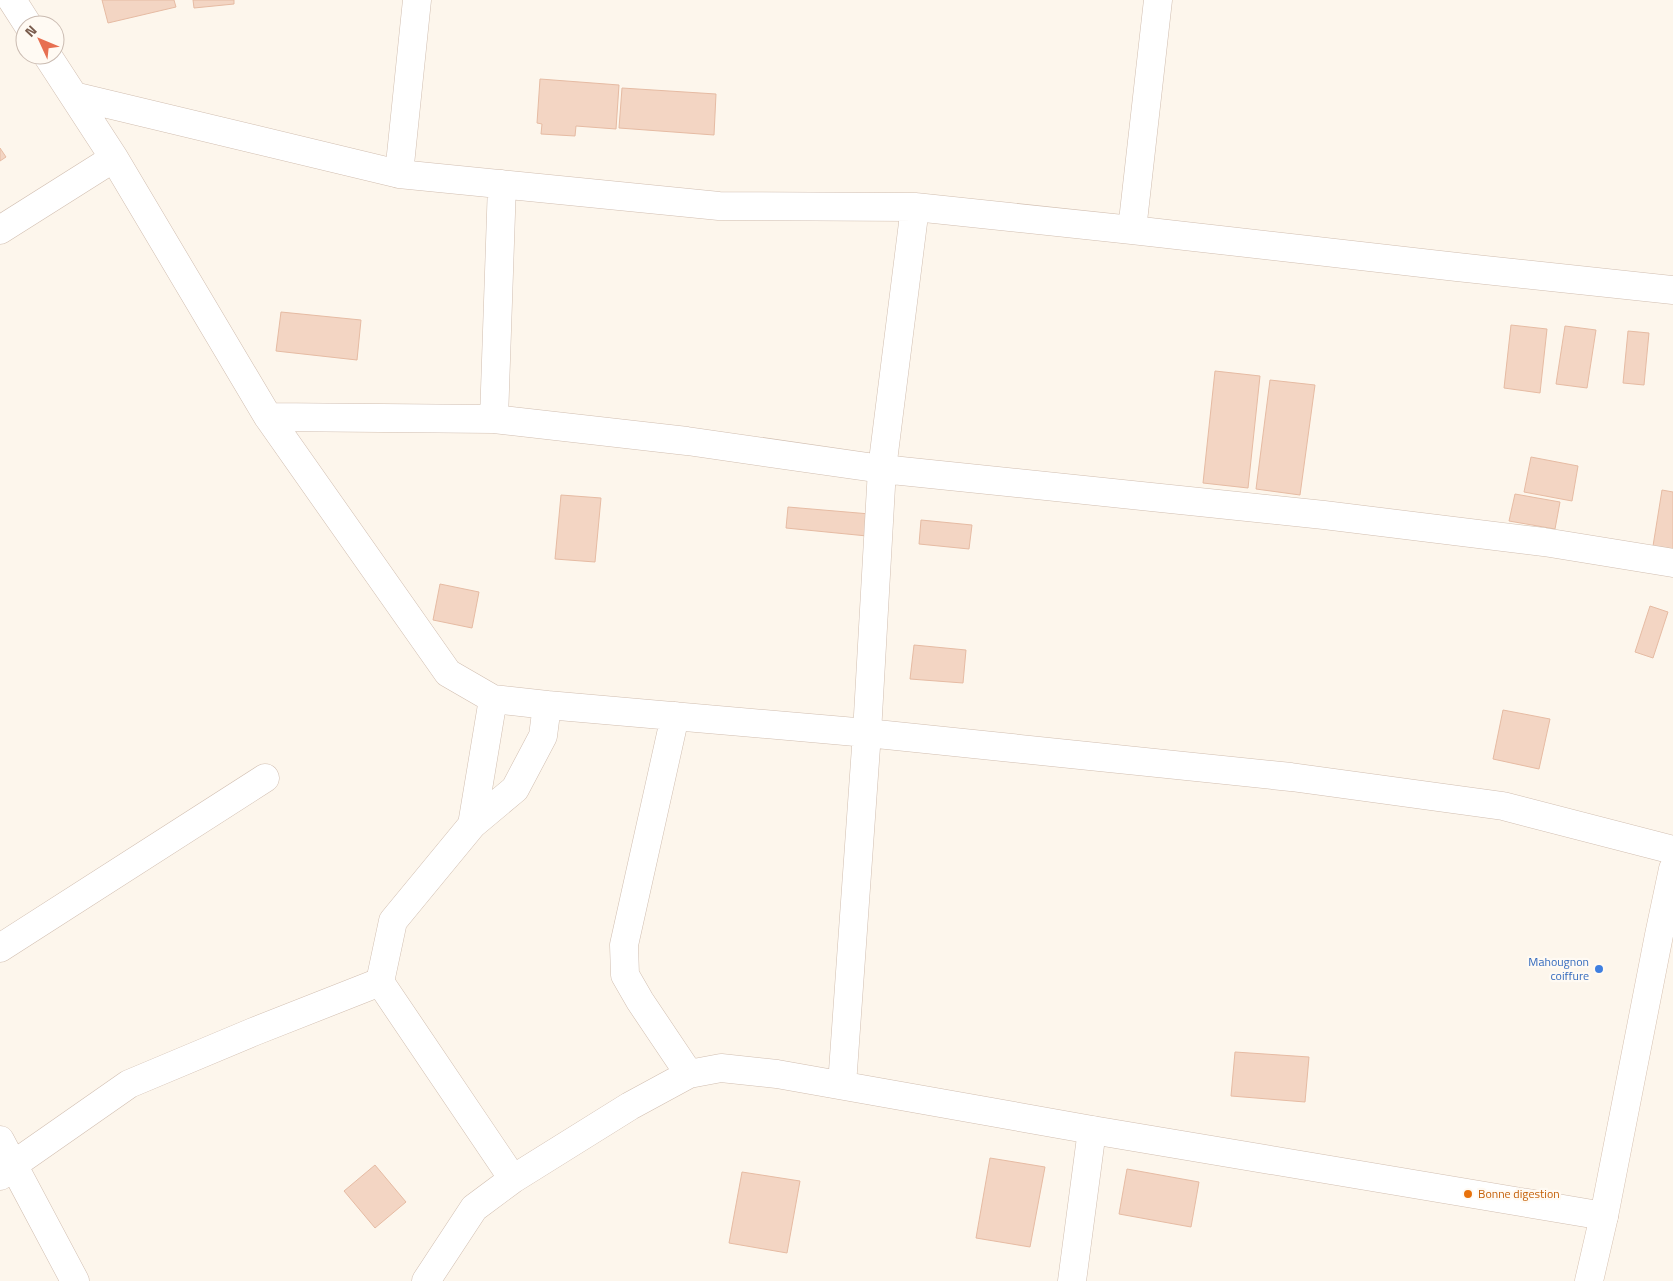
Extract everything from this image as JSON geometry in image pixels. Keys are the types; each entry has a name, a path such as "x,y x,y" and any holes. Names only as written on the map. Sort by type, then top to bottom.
{"street":[{"path":"12,0 22,15"},
{"path":"399,174 417,0"},
{"path":"1132,230 1158,0"},
{"path":"54,65 114,158 268,417 448,673 493,699 867,733 1291,777 1503,806 1673,850"},
{"path":"74,96 399,174 719,206 915,207 1673,290"},
{"path":"0,230 114,158"},
{"path":"494,419 502,184"},
{"path":"842,1085 867,733 882,469 915,207"},
{"path":"268,417 494,419 688,441 882,469 1334,516 1544,542 1673,563"},
{"path":"472,824 493,699"},
{"path":"513,1180 380,982 393,920 472,824 515,789 543,736 546,705"},
{"path":"675,716 624,946 625,975 640,1001 689,1074"},
{"path":"0,948 265,778"},
{"path":"1589,1281 1666,937 1673,869"},
{"path":"6,1171 129,1084 380,982"},
{"path":"426,1281 474,1208 513,1180 630,1106 689,1074 721,1068 777,1074 1092,1130 1604,1216"},
{"path":"1072,1281 1092,1130"},
{"path":"0,1140 6,1171 75,1281"}],"building":[{"path":"102,0 174,0 176,7 108,23"},
{"path":"193,0 234,0 234,4 194,8"},
{"path":"540,79 619,85 616,129 576,126 575,136 541,134 542,124 537,123"},
{"path":"622,88 716,94 714,135 619,128"},
{"path":"0,148 6,157 0,161"},
{"path":"281,312 361,320 357,360 276,351"},
{"path":"1511,325 1547,329 1540,393 1504,388"},
{"path":"1565,326 1596,330 1587,388 1556,384"},
{"path":"1628,331 1649,333 1644,385 1623,383"},
{"path":"1215,371 1260,376 1248,488 1203,483"},
{"path":"1270,380 1315,385 1300,495 1256,489"},
{"path":"1531,457 1578,466 1572,501 1524,492"},
{"path":"1662,490 1673,492 1673,549 1653,546"},
{"path":"1515,494 1560,502 1555,529 1509,521"},
{"path":"561,495 601,498 595,562 555,559"},
{"path":"788,507 870,514 867,536 786,528"},
{"path":"921,520 972,525 969,549 919,544"},
{"path":"440,584 479,592 472,628 433,620"},
{"path":"1650,606 1668,612 1653,658 1635,652"},
{"path":"914,645 966,650 963,683 910,679"},
{"path":"1503,710 1550,719 1539,769 1493,759"},
{"path":"1235,1052 1309,1057 1305,1102 1231,1096"},
{"path":"990,1158 1045,1167 1030,1247 976,1238"},
{"path":"375,1165 406,1202 375,1228 344,1191"},
{"path":"1127,1169 1199,1182 1191,1227 1119,1214"},
{"path":"742,1172 800,1181 787,1253 729,1243"}],"place":[{"name":"Mahougnon coiffure","path":"1599,969"},
{"name":"Bonne digestion","path":"1468,1194"}]}
